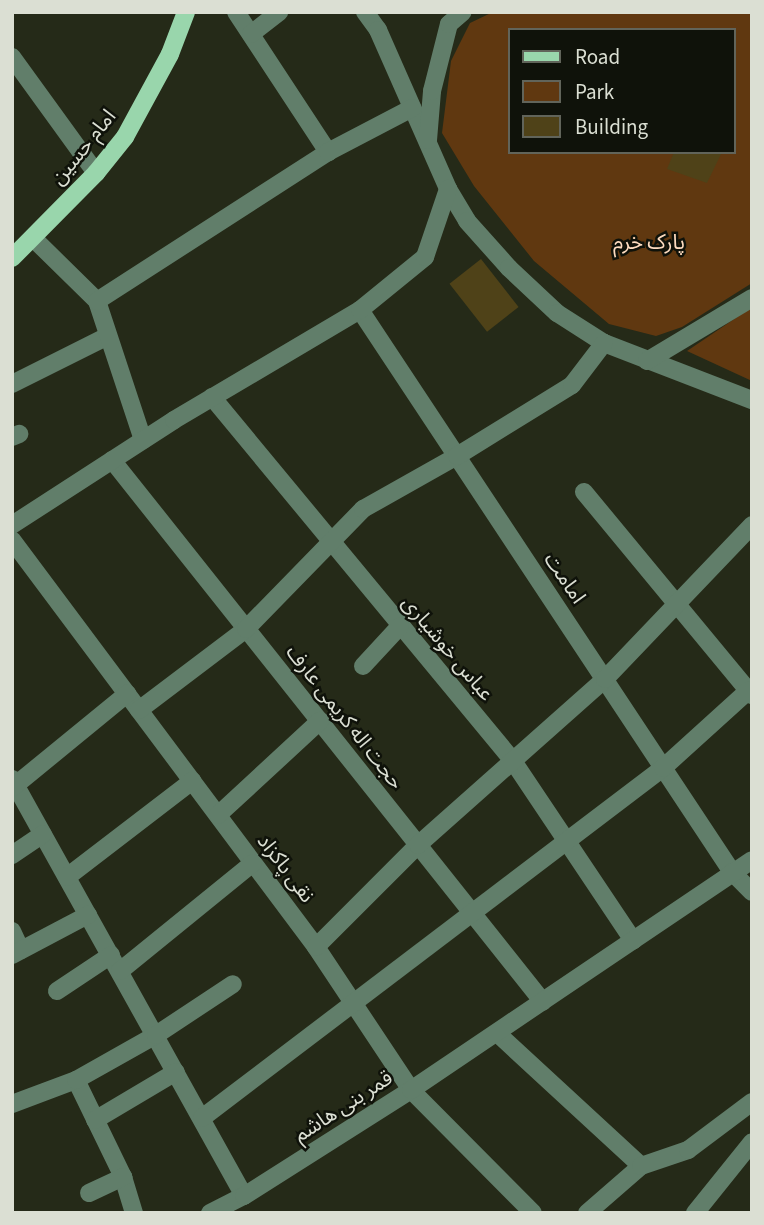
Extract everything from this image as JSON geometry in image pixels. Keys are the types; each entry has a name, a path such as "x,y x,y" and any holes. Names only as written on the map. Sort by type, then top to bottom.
{"main road":[{"name":"امام حسین","path":"12,258 34,239 96,173 125,137 170,54 186,12"}],"street":[{"path":"236,12 328,152"},
{"path":"251,34 279,12"},
{"path":"365,12 378,30 448,189 467,221 509,268 558,313 604,343 752,400"},
{"path":"428,142 432,91 449,24 463,12"},
{"path":"12,57 96,173"},
{"path":"97,301 328,152 412,108"},
{"path":"12,525 212,397 360,310 425,257 448,189"},
{"path":"34,239 97,301 143,440"},
{"path":"647,361 752,298"},
{"name":"امامت","path":"360,310 732,872 752,892"},
{"path":"12,384 108,336"},
{"path":"139,710 246,629 363,509 457,456 572,385 604,343"},
{"name":"عباس خوشیاری","path":"212,397 513,761 633,940"},
{"name":"حجت اله کریمی عارف","path":"112,460 542,1002"},
{"path":"202,1118 663,768 750,693 584,492"},
{"path":"316,947 418,845 605,679 752,525"},
{"name":"نقی پاکزاد","path":"12,540 316,947 411,1090 533,1213"},
{"path":"363,666 400,626"},
{"path":"128,694 13,784 244,1196"},
{"path":"218,815 320,722"},
{"path":"67,877 192,781"},
{"path":"12,855 43,834"},
{"name":"قمر بنی هاشم","path":"210,1213 244,1196 411,1090 752,860"},
{"path":"120,971 253,863"},
{"path":"12,931 17,952 88,915"},
{"path":"57,991 111,955"},
{"path":"12,1104 76,1080 156,1035 233,984"},
{"path":"496,1033 641,1166"},
{"path":"95,1120 176,1072"},
{"path":"76,1080 123,1177 134,1213"},
{"path":"587,1213 641,1166 688,1150 748,1111"},
{"path":"695,1213 752,1142"},
{"path":"89,1193 123,1177"}],"green space":[{"name":"پارک خرم","path":"493,12 752,12 752,283 682,327 656,336 609,324 534,261 474,186 442,133 451,61 470,23"},
{"path":"752,307 752,381 687,351"}],"building":[{"path":"673,154 721,154 707,183 667,169"},
{"path":"481,259 519,307 487,332 449,284"}]}
